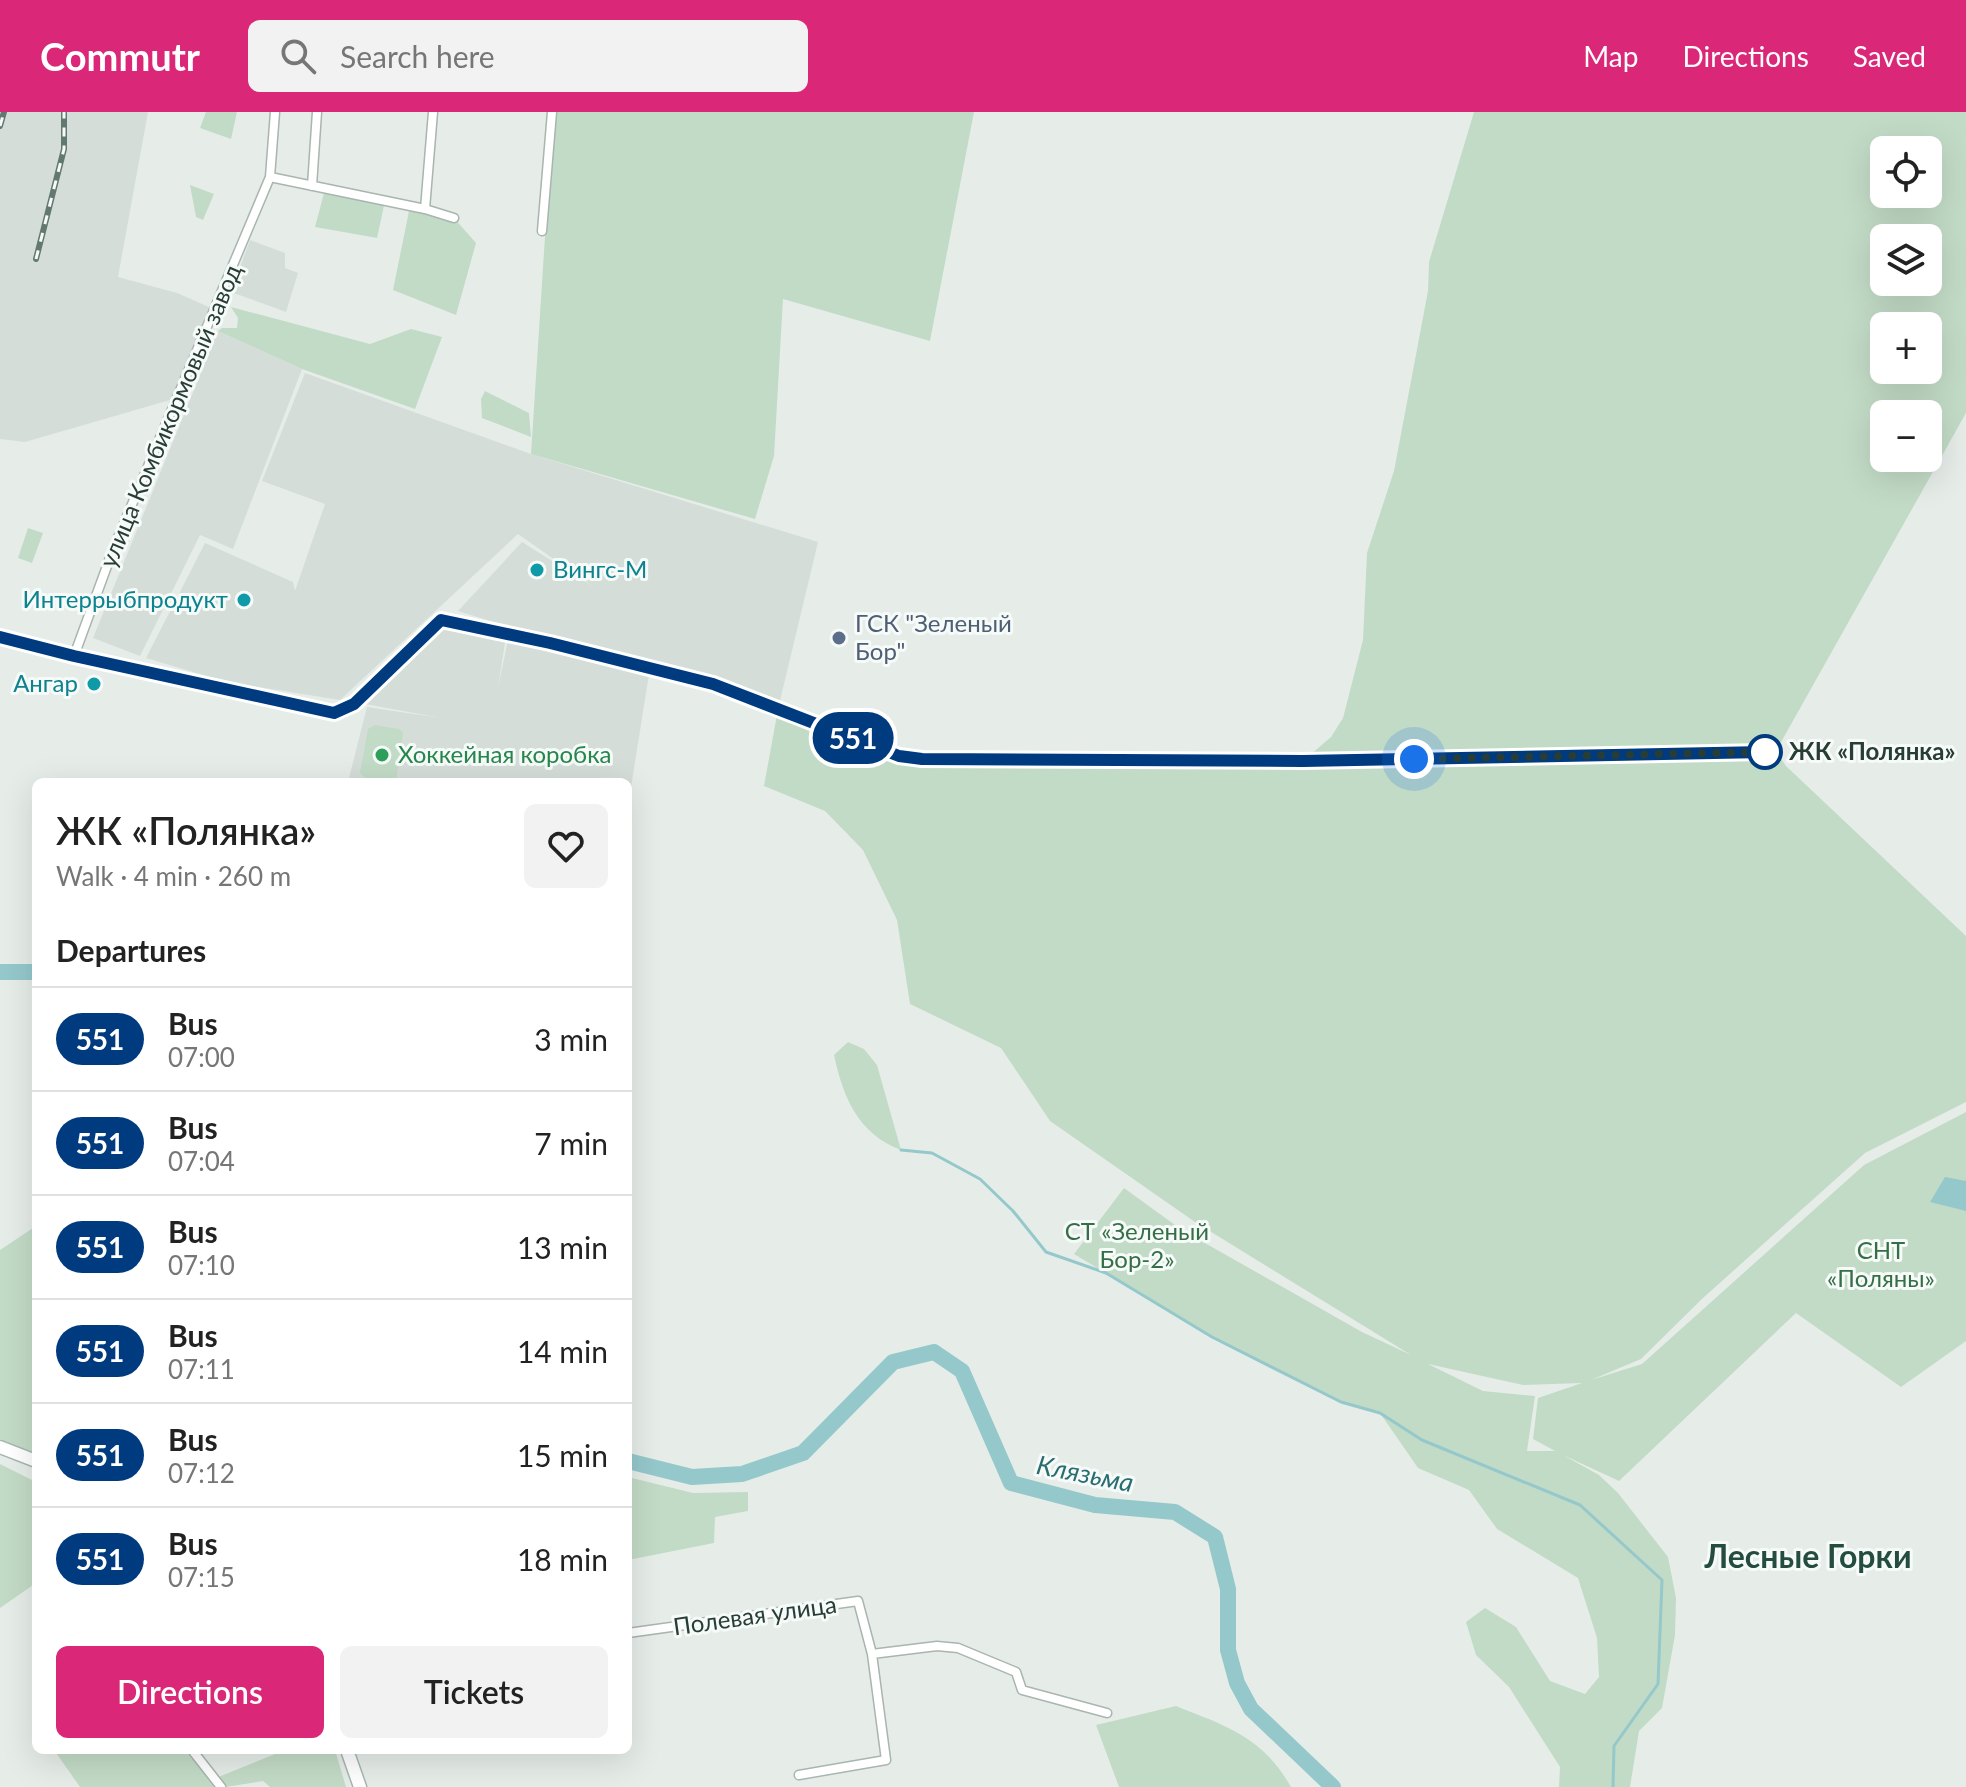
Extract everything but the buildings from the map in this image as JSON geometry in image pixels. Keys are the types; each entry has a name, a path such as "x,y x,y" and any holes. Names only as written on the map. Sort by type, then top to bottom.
{"main road":[{"path":"0,637 74,656"},
{"path":"0,1447 32,1459"},
{"path":"348,1754 360,1787"}],"street":[{"name":"улица Комбикормовый завод","path":"74,656 114,547 270,177 275,112"},
{"path":"312,186 317,112"},
{"path":"425,209 433,112"},
{"path":"542,231 552,112"},
{"path":"270,177 425,209 454,218"},
{"path":"74,656 334,713 354,704 441,620 550,643 713,684 899,756 922,759 1303,761 1746,753"},
{"name":"Полевая улица","path":"632,1632 858,1601 872,1654"},
{"path":"799,1775 886,1760 872,1654 937,1646 958,1648 1016,1672 1022,1690 1107,1713"},
{"path":"195,1754 221,1787"}],"shaded area":[{"path":"0,112 148,112 118,277 177,293 209,307 170,400 25,442 0,439"},
{"path":"250,240 285,253 285,268 298,273 286,312 231,292"},
{"path":"218,331 302,369 233,549 200,535 140,656 93,638"},
{"path":"305,373 531,454 818,542 778,709 713,684 650,668 632,781 632,778 349,778 367,707 441,718 365,704 444,624 506,636 498,688 508,640 628,663 458,611 522,542 595,588 518,534 340,700 227,682 146,658 205,543 293,582 295,591 325,504 262,481"}],"green space":[{"path":"206,112 237,112 231,139 200,128"},
{"path":"553,112 974,112 930,341 783,299 774,456 755,519 531,454"},
{"path":"1474,112 1966,112 1966,413 1942,456 1942,400 1870,400 1870,472 1933,472 1776,751 1786,766 1966,936 1966,1102 1865,1153 1703,1298 1641,1359 1591,1380 1642,1364 1864,1165 1966,1112 1966,1341 1901,1387 1796,1313 1619,1481 1563,1455 1599,1475 1618,1493 1668,1557 1676,1598 1675,1635 1662,1708 1639,1731 1630,1787 1559,1787 1560,1767 1509,1687 1476,1655 1466,1622 1485,1608 1516,1627 1550,1681 1585,1694 1599,1677 1597,1638 1578,1578 1497,1529 1469,1490 1418,1468 1380,1413 1341,1402 1212,1337 1074,1254 1124,1188 1182,1230 1362,1332 1411,1355 1195,1222 1050,1121 1001,1048 910,1004 897,920 863,850 825,811 764,786 778,709 899,755 1303,761 1331,737 1343,718 1363,640 1367,553 1394,471 1428,291 1429,262","holes":["1428,1364 1523,1385 1582,1383 1538,1398 1533,1439 1555,1451 1527,1451 1535,1396 1483,1391"]},
{"path":"190,185 214,194 203,220 196,217"},
{"path":"325,189 385,201 377,238 315,227"},
{"path":"410,206 454,218 476,243 456,315 393,290"},
{"path":"231,307 370,344 411,329 442,337 415,409 302,369 218,331 237,328 238,318"},
{"path":"485,391 529,413 531,437 482,418 481,399"},
{"path":"28,528 43,533 32,563 18,558"},
{"name":"Хоккейная коробка","path":"375,725 399,729 403,733 397,778 365,778 360,773 368,729"},
{"path":"848,1042 864,1049 877,1065 901,1150 886,1143 863,1124 848,1099 834,1055"},
{"path":"32,1229 32,1451 0,1439 0,1250"},
{"path":"0,1464 32,1480 32,1586 0,1608"},
{"path":"632,1478 693,1493 748,1492 748,1511 715,1517 714,1543 632,1559"},
{"path":"1176,1706 1242,1735 1268,1756 1291,1787 1119,1787 1096,1725"},
{"path":"57,1754 188,1754 211,1780 275,1754 336,1754 346,1787 270,1787 263,1781 226,1787 80,1787"}],"water":[{"path":"1945,1177 1966,1181 1966,1211 1930,1202"}],"waterway":[{"name":"Клязьма","path":"0,972 32,972"},
{"path":"901,1150 932,1153 980,1179 1013,1211 1046,1252 1106,1273 1212,1337 1341,1402 1380,1413 1422,1440 1580,1505 1662,1580 1658,1684 1614,1746 1613,1787"},
{"name":"Клязьма","path":"632,1462 692,1477 742,1474 803,1453 893,1362 934,1352 962,1371 1011,1483 1095,1505 1175,1512 1215,1537 1228,1589 1228,1650 1237,1683 1251,1709 1333,1787"}],"railway":[{"path":"0,126 4,112"},
{"path":"36,259 64,149 64,112"}],"bus line":[{"name":"551","path":"0,637 305,709 334,713 354,704 441,620 509,633 713,684 899,756 922,759 1085,757 1303,761 1765,752"}],"place":[{"name":"Вингс-М","path":"537,570"},
{"name":"Интеррыбпродукт","path":"244,600"},
{"name":"ГСК \"Зеленый Бор\"","path":"839,638"},
{"name":"Ангар","path":"94,684"},
{"name":"ЖК «Полянка»","path":"1765,752"},
{"name":"Хоккейная коробка","path":"382,755"}],"district":[{"name":"Лесные Горки","path":"1808,1557"}],"route":[{"path":"1414,759 1765,752"}],"park label":[{"name":"СТ «Зеленый Бор-2»","path":"1137,1246"},
{"name":"СНТ «Поляны»","path":"1881,1265"}]}
